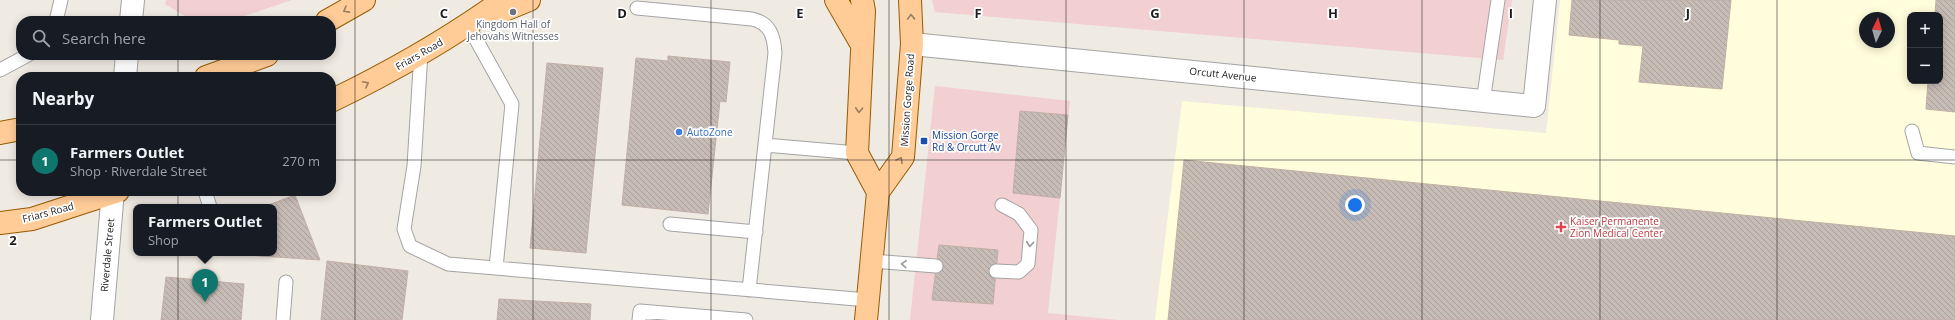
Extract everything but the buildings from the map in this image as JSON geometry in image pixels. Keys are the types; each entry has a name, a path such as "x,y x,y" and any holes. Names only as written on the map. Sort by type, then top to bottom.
{"main road":[{"path":"336,16 364,0"},
{"name":"Friars Road","path":"336,99 368,83 468,25 503,0"},
{"path":"468,25 529,0"},
{"path":"836,0 862,45"},
{"path":"862,0 864,11 857,153 878,192 867,310"},
{"name":"Mission Gorge Road","path":"878,192 903,157 912,44 910,0"},
{"path":"220,72 253,60"},
{"path":"0,133 16,130"},
{"name":"Friars Road","path":"0,223 32,219 103,196"}],"street":[{"path":"131,16 133,0"},
{"name":"Orcutt Avenue","path":"912,44 1534,106 1545,0"},
{"path":"125,72 127,60"},
{"name":"Riverdale Street","path":"102,320 115,196"}],"lane":[{"path":"57,16 61,0"},
{"path":"1483,102 1498,0"},
{"path":"637,8 752,19 765,24 774,40 775,52 749,290"},
{"path":"468,25 512,104 496,268"},
{"path":"422,52 414,166 404,229 410,246 448,264 749,290 867,310"},
{"path":"0,70 19,60"},
{"path":"1912,131 1918,153 1955,157"},
{"path":"765,145 857,153"},
{"path":"996,271 1019,272 1028,264 1031,230 1019,214 1002,205"},
{"path":"670,224 756,232"},
{"path":"872,261 936,266"},
{"path":"282,320 286,282"},
{"path":"639,320 640,311 746,320"}],"shaded area":[{"path":"166,0 292,0 244,16 185,16 165,4"},
{"path":"932,0 1512,0 1503,60 935,12"},
{"name":"Kaiser Permanente Zion Medical Center","path":"1560,0 1955,0 1955,320 1155,320 1182,101 1546,133"},
{"path":"935,86 1070,101 1048,313 1118,320 910,320"}],"place":[{"name":"Kingdom Hall of Jehovahs Witnesses","path":"513,12"},
{"name":"AutoZone","path":"679,132"},
{"name":"Mission Gorge Rd & Orcutt Av","path":"924,141"},
{"name":"Kaiser Permanente Zion Medical Center","path":"1561,227"},
{"name":"Farmers Outlet","path":"205,302"}]}
